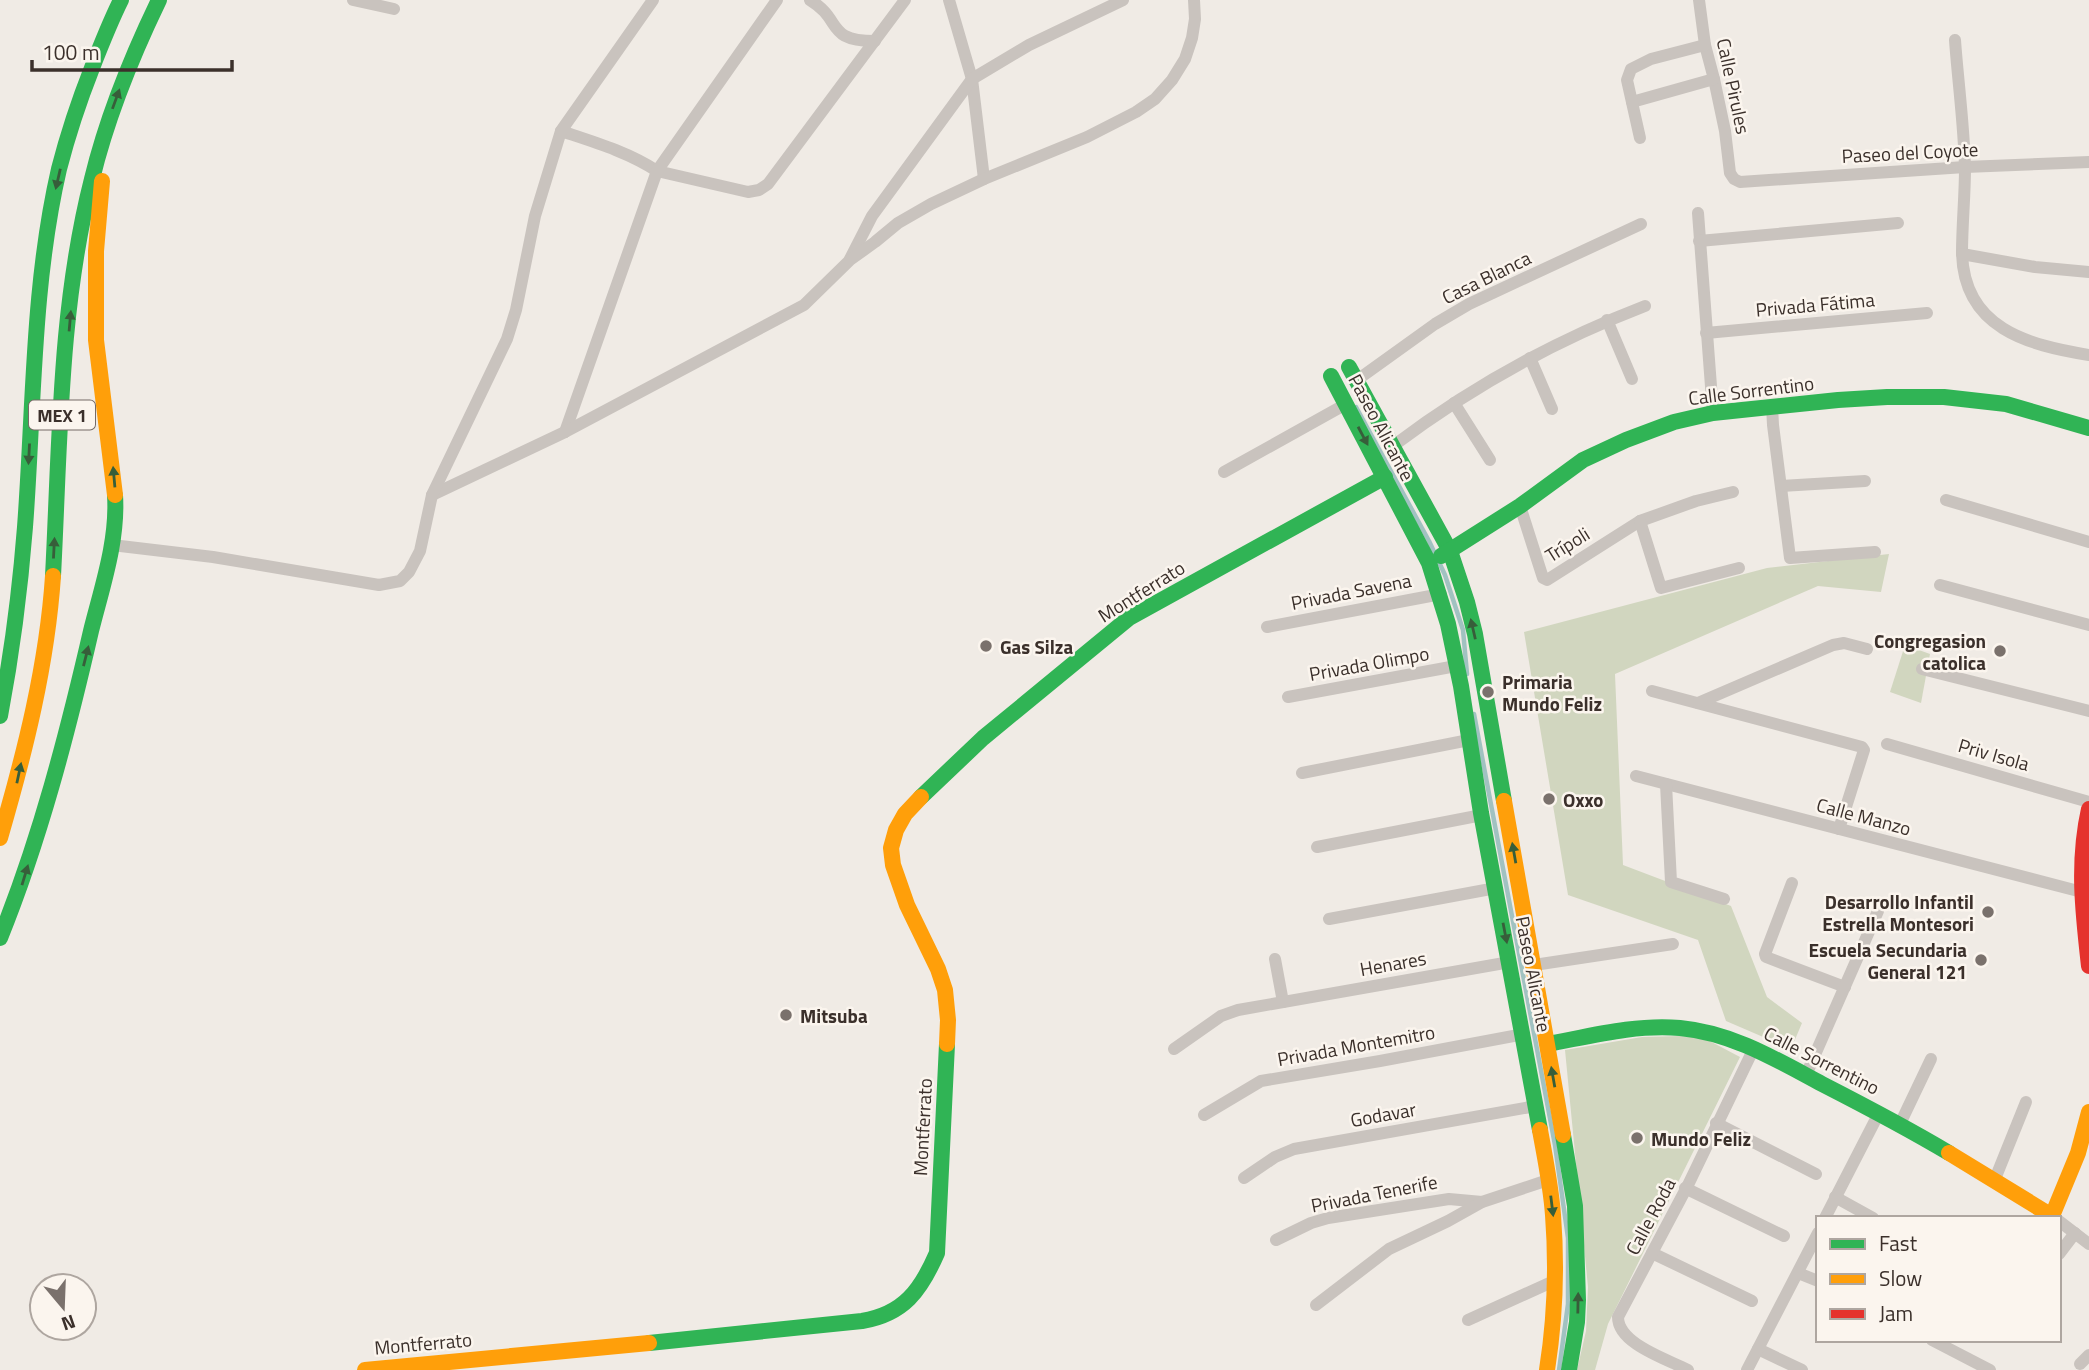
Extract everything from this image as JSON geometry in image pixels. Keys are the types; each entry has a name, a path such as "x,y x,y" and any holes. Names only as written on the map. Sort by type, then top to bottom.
{"main road":[{"name":"MEX 1","path":"0,716 15,635 24,546 40,292 52,205 65,148 84,87 121,0"},
{"name":"MEX 1","path":"0,838 16,784 36,695 45,639 51,591 70,314 85,209 106,126 126,71 159,0"},
{"path":"0,938 22,883 69,725 112,545 116,511 114,485 96,340 96,251 102,185 101,148"},
{"name":"Paseo Alicante","path":"1353,373 1450,551 1475,634 1575,1206 1578,1311 1569,1370"},
{"name":"Paseo Alicante","path":"1331,376 1429,563 1441,594 1525,1041 1548,1180 1555,1240 1554,1314 1547,1370"},
{"name":"Calle Sorrentino","path":"1429,563 1520,506 1583,460 1626,440 1712,408 1887,397 1944,397 2006,404 2089,428"},
{"name":"Montferrato","path":"365,1370 843,1324 881,1318 902,1307 918,1292 937,1253 948,1020 938,969 897,882 893,865 891,848 896,830 905,814 983,738 1129,618 1385,477"},
{"path":"2088,812 2082,850 2089,966"},
{"name":"Calle Sorrentino","path":"1548,1044 1636,1028 1671,1026 1731,1038 1900,1124 1995,1179 2052,1216"},
{"path":"2056,1216 2089,1112"}],"street":[{"path":"353,0 394,9 390,0"},
{"path":"112,545 213,557 379,585 400,581 409,572 420,551 432,495 506,339 516,310 535,216 561,131 653,0"},
{"path":"565,432 657,172 777,0"},
{"path":"810,0 820,6 841,34 854,41 875,41"},
{"path":"561,131 607,147 646,164 657,172 748,192 759,190 768,184 905,0"},
{"path":"949,0 972,79 984,178"},
{"path":"850,260 872,216 972,79 1029,46 1123,0"},
{"path":"432,495 565,432 804,305 850,260 898,223 984,178 1116,124 1154,99 1172,80 1185,59 1192,38 1194,0"},
{"name":"Calle Pirules","path":"1699,0 1705,45 1725,131 1730,173 1734,179"},
{"path":"1955,40 1965,167 1962,254 1965,278 1973,297 1980,311 1993,323 2022,339 2089,355"},
{"path":"1640,138 1627,80 1631,68 1651,59 1705,45"},
{"path":"1632,102 1714,79"},
{"name":"Paseo del Coyote","path":"1734,179 1740,182 1965,167 2089,162"},
{"path":"1698,213 1712,408"},
{"path":"1699,241 1898,223"},
{"name":"Casa Blanca","path":"1353,373 1469,304 1641,224"},
{"path":"1962,254 2035,267 2089,272"},
{"path":"1393,446 1478,386 1608,320 1645,306"},
{"name":"Privada Fátima","path":"1706,333 1927,313"},
{"path":"1608,320 1633,379"},
{"path":"1530,358 1552,409"},
{"name":"Paseo Alicante","path":"1331,376 1353,373"},
{"path":"1454,403 1490,460"},
{"path":"1224,472 1346,404"},
{"path":"1772,406 1790,558 1875,552"},
{"path":"1781,486 1866,481"},
{"name":"Trípoli","path":"1520,506 1544,580 1640,521 1696,501 1733,492"},
{"path":"1946,500 2089,542"},
{"path":"1640,521 1661,589 1739,568"},
{"path":"1940,585 2089,625"},
{"name":"Privada Savena","path":"1268,626 1441,594"},
{"path":"1698,704 1833,645 1844,643 1867,649"},
{"name":"Privada Olimpo","path":"1288,697 1456,666"},
{"path":"1922,670 2089,711"},
{"path":"1652,691 1863,747 1839,829"},
{"path":"1302,772 1469,740"},
{"name":"Priv Isola","path":"1887,744 2076,797 2088,812"},
{"name":"Calle Manzo","path":"1636,776 1839,829 2085,902"},
{"path":"1666,784 1671,882 1724,900"},
{"path":"1317,847 1482,815"},
{"path":"1792,883 1766,957 1845,987"},
{"path":"1329,919 1496,888"},
{"path":"1806,1075 1878,911"},
{"path":"1534,965 1673,944"},
{"path":"1275,959 1283,1002"},
{"name":"Henares","path":"1174,1049 1228,1012 1510,962"},
{"name":"Privada Montemitro","path":"1204,1115 1261,1081 1525,1041 1548,1044"},
{"name":"Calle Roda","path":"1688,1370 1629,1340 1621,1332 1618,1317 1754,1048"},
{"path":"1900,1124 1931,1059"},
{"path":"1995,1179 2026,1102"},
{"name":"Godavar","path":"1244,1178 1275,1157 1294,1149 1536,1106"},
{"path":"1826,1216 1879,1113"},
{"path":"1716,1123 1816,1174"},
{"name":"Privada Tenerife","path":"1316,1305 1381,1253 1482,1202 1548,1180"},
{"path":"1685,1188 1784,1236"},
{"path":"1835,1197 1869,1216"},
{"name":"Privada Tenerife","path":"1276,1240 1328,1218 1449,1199 1482,1202"},
{"name":"Calle Sorrentino","path":"2061,1222 2089,1244"},
{"path":"2061,1251 2075,1233"},
{"path":"1747,1370 1816,1237"},
{"path":"1652,1253 1752,1301"},
{"path":"1798,1273 1816,1280"},
{"path":"1468,1320 1554,1281"},
{"path":"1936,1342 1990,1370"},
{"path":"1758,1349 1802,1370"}],"green space":[{"path":"1889,554 1881,592 1818,586 1615,674 1623,865 1731,906 1767,997 1802,1023 1791,1049 1726,1021 1698,940 1568,895 1524,632 1767,568"},
{"path":"1905,645 1930,654 1921,703 1890,692"},
{"path":"1642,1037 1704,1038 1740,1057 1608,1324 1595,1370 1577,1370 1586,1331 1588,1287 1565,1050"}],"waterway":[{"path":"1356,407 1445,575 1463,630 1467,674"},
{"path":"1474,714 1555,1145 1568,1238 1568,1304 1559,1370"}],"traffic: fast":[{"path":"0,716 21,575 35,347 50,213 74,118 121,0"},
{"path":"53,576 67,326 81,228 112,110 159,0"},
{"path":"1349,367 1450,551 1475,634 1504,801"},
{"path":"1331,376 1429,563 1448,624 1540,1130"},
{"path":"1441,556 1520,506 1583,460 1674,422 1713,413 1838,400 1944,397 2006,404 2089,428"},
{"path":"921,797 983,738 1129,618 1385,477"},
{"path":"0,938 28,863 62,748 108,564 114,529 115,495"},
{"path":"1548,1044 1614,1032 1663,1027 1718,1035 1771,1057 1949,1153"},
{"path":"649,1343 862,1321 889,1313 909,1298 924,1278 937,1253 947,1044"},
{"path":"1563,1135 1575,1206 1578,1300 1569,1370"}],"traffic: slow":[{"path":"102,181 96,251 96,340 115,495"},
{"path":"0,838 34,708 46,642 53,576"},
{"path":"921,797 905,814 896,830 891,848 893,865 907,905 938,969 945,990 947,1044"},
{"path":"1504,801 1563,1135"},
{"path":"1949,1153 2052,1216 2078,1153 2089,1112"},
{"path":"1540,1130 1551,1193 1555,1254 1547,1370"},
{"path":"365,1370 649,1343"}],"traffic: jam":[{"path":"2089,809 2082,868 2089,966"}],"place":[{"name":"Gas Silza","path":"986,646"},
{"name":"Congregasion catolica","path":"2000,651"},
{"name":"Primaria Mundo Feliz","path":"1488,692"},
{"name":"Oxxo","path":"1549,799"},
{"name":"Desarrollo Infantil Estrella Montesori","path":"1988,912"},
{"name":"Escuela Secundaria General 121","path":"1981,960"},
{"name":"Mitsuba","path":"786,1015"},
{"name":"Mundo Feliz","path":"1637,1138"}]}
